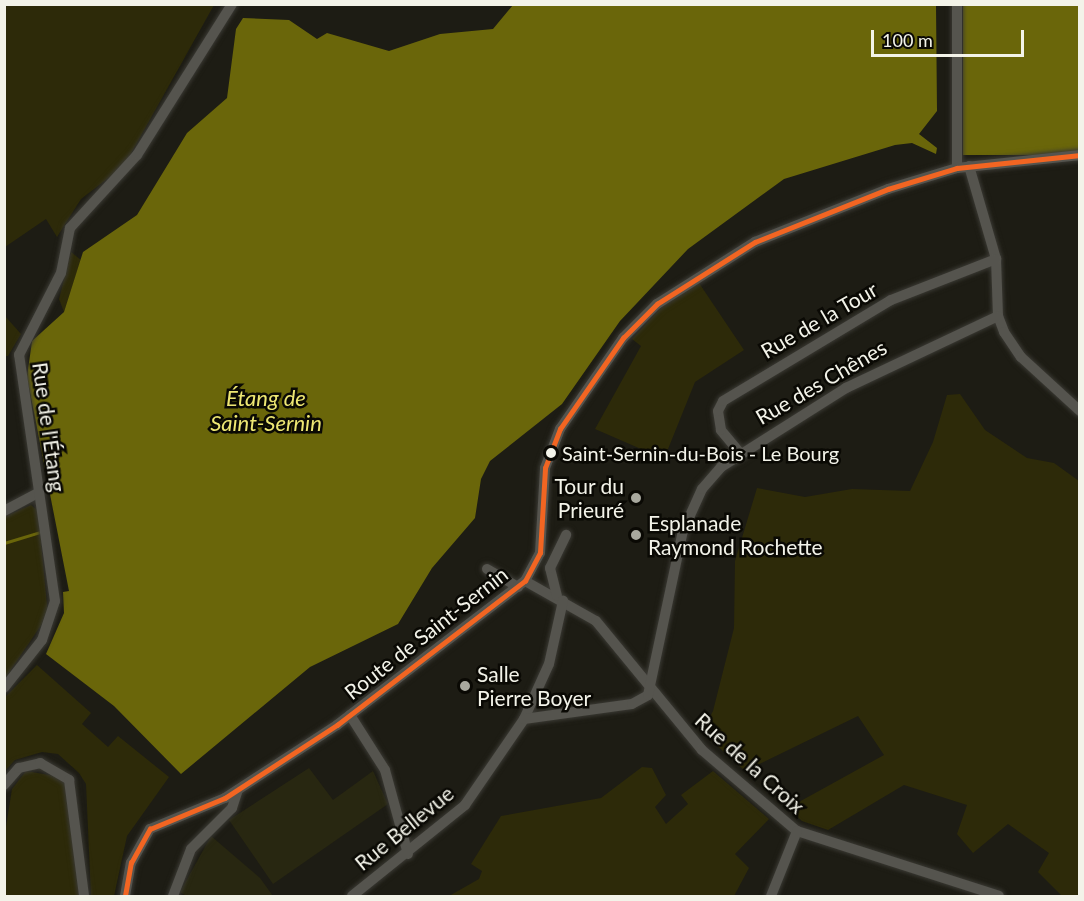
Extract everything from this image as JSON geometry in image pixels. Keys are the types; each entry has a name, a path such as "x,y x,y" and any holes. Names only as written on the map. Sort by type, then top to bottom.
{"street":[{"name":"Rue de l'Étang","path":"4,688 53,619 55,601 18,368 24,341 53,293 70,228 137,155 232,4"},
{"path":"957,4 957,168"},
{"name":"Route de Saint-Sernin","path":"525,584 536,563 544,477 555,440 643,315 689,280 784,228 957,168 1080,155"},
{"path":"969,166 996,259 998,315 1021,357 1080,411"},
{"name":"Rue de la Tour","path":"740,453 721,430 723,401 891,300 996,259"},
{"name":"Rue des Chênes","path":"651,691 683,531 702,489 740,453 907,355 998,315"},
{"path":"4,511 38,493"},
{"path":"560,599 550,574 553,558 566,535"},
{"path":"536,563 553,558"},
{"name":"Rue de la Croix","path":"487,569 560,599 601,625 651,691 702,750 797,831 999,897"},
{"name":"Route de Saint-Sernin","path":"125,897 131,863 150,829 238,790 350,715 525,584 550,574"},
{"name":"Rue Bellevue","path":"352,897 408,854 465,805 524,719 549,664 560,599"},
{"path":"524,719 632,704 651,691"},
{"path":"350,715 385,770 408,854"},
{"path":"4,785 19,768 40,763 69,780 84,897"},
{"path":"173,897 191,849 232,808 238,790"},
{"path":"771,897 797,831"}],"shaded area":[{"path":"5,5 214,5 124,166 81,199 57,237 46,219 5,247"},
{"path":"71,252 81,260 64,312 59,299"},
{"path":"699,283 744,350 695,382 664,459 595,429 641,346 632,339 663,306"},
{"path":"5,316 21,334 8,356 5,356"},
{"path":"960,394 985,430 1027,458 1054,463 1079,481 1079,896 1062,896 1038,872 1049,853 1008,824 973,853 957,834 967,805 904,785 828,830 802,821 788,808 884,755 858,716 745,771 702,732 713,711 734,628 735,561 757,488 805,497 852,489 910,491 933,442 947,395"},
{"path":"31,505 38,511 48,615 4,680 4,517"},
{"path":"37,665 91,713 82,724 108,747 118,736 169,777 127,836 114,896 91,896 86,784 79,773 58,754 42,752 15,760 5,771 5,697"},
{"path":"642,767 652,768 666,795 655,807 666,824 688,804 681,795 713,771 769,819 735,854 749,868 734,896 449,896 479,879 482,871 471,864 501,816 601,798"},
{"path":"309,768 333,800 373,771 388,804 273,884 229,820"},
{"path":"26,771 61,777 67,787 79,896 5,896 5,833 12,789"},
{"path":"211,836 260,878 273,896 186,896 180,892"}],"water":[{"name":"Étang de Saint-Sernin","path":"513,5 936,5 937,111 919,134 937,148 936,154 912,143 895,145 784,179 688,249 620,321 562,404 490,461 481,479 475,518 432,568 398,624 310,667 181,774 114,706 46,654 64,613 63,592 69,591 27,377 32,341 64,312 83,252 137,215 187,133 227,98 236,29 243,18 289,20 317,39 327,33 389,51 440,34 493,29"},
{"path":"963,5 1079,5 1079,155 963,155"}],"waterway":[{"path":"4,543 41,532"}],"transit line":[{"path":"125,896 131,863 150,829 225,798 337,725 525,581 540,553 545,468 560,429 623,338 657,304 755,242 888,189 957,168 1080,155"}],"place":[{"name":"Saint-Sernin-du-Bois - Le Bourg","path":"551,453"},
{"name":"Tour du Prieuré","path":"636,498"},
{"name":"Esplanade Raymond Rochette","path":"636,535"},
{"name":"Salle Pierre Boyer","path":"465,686"}]}
